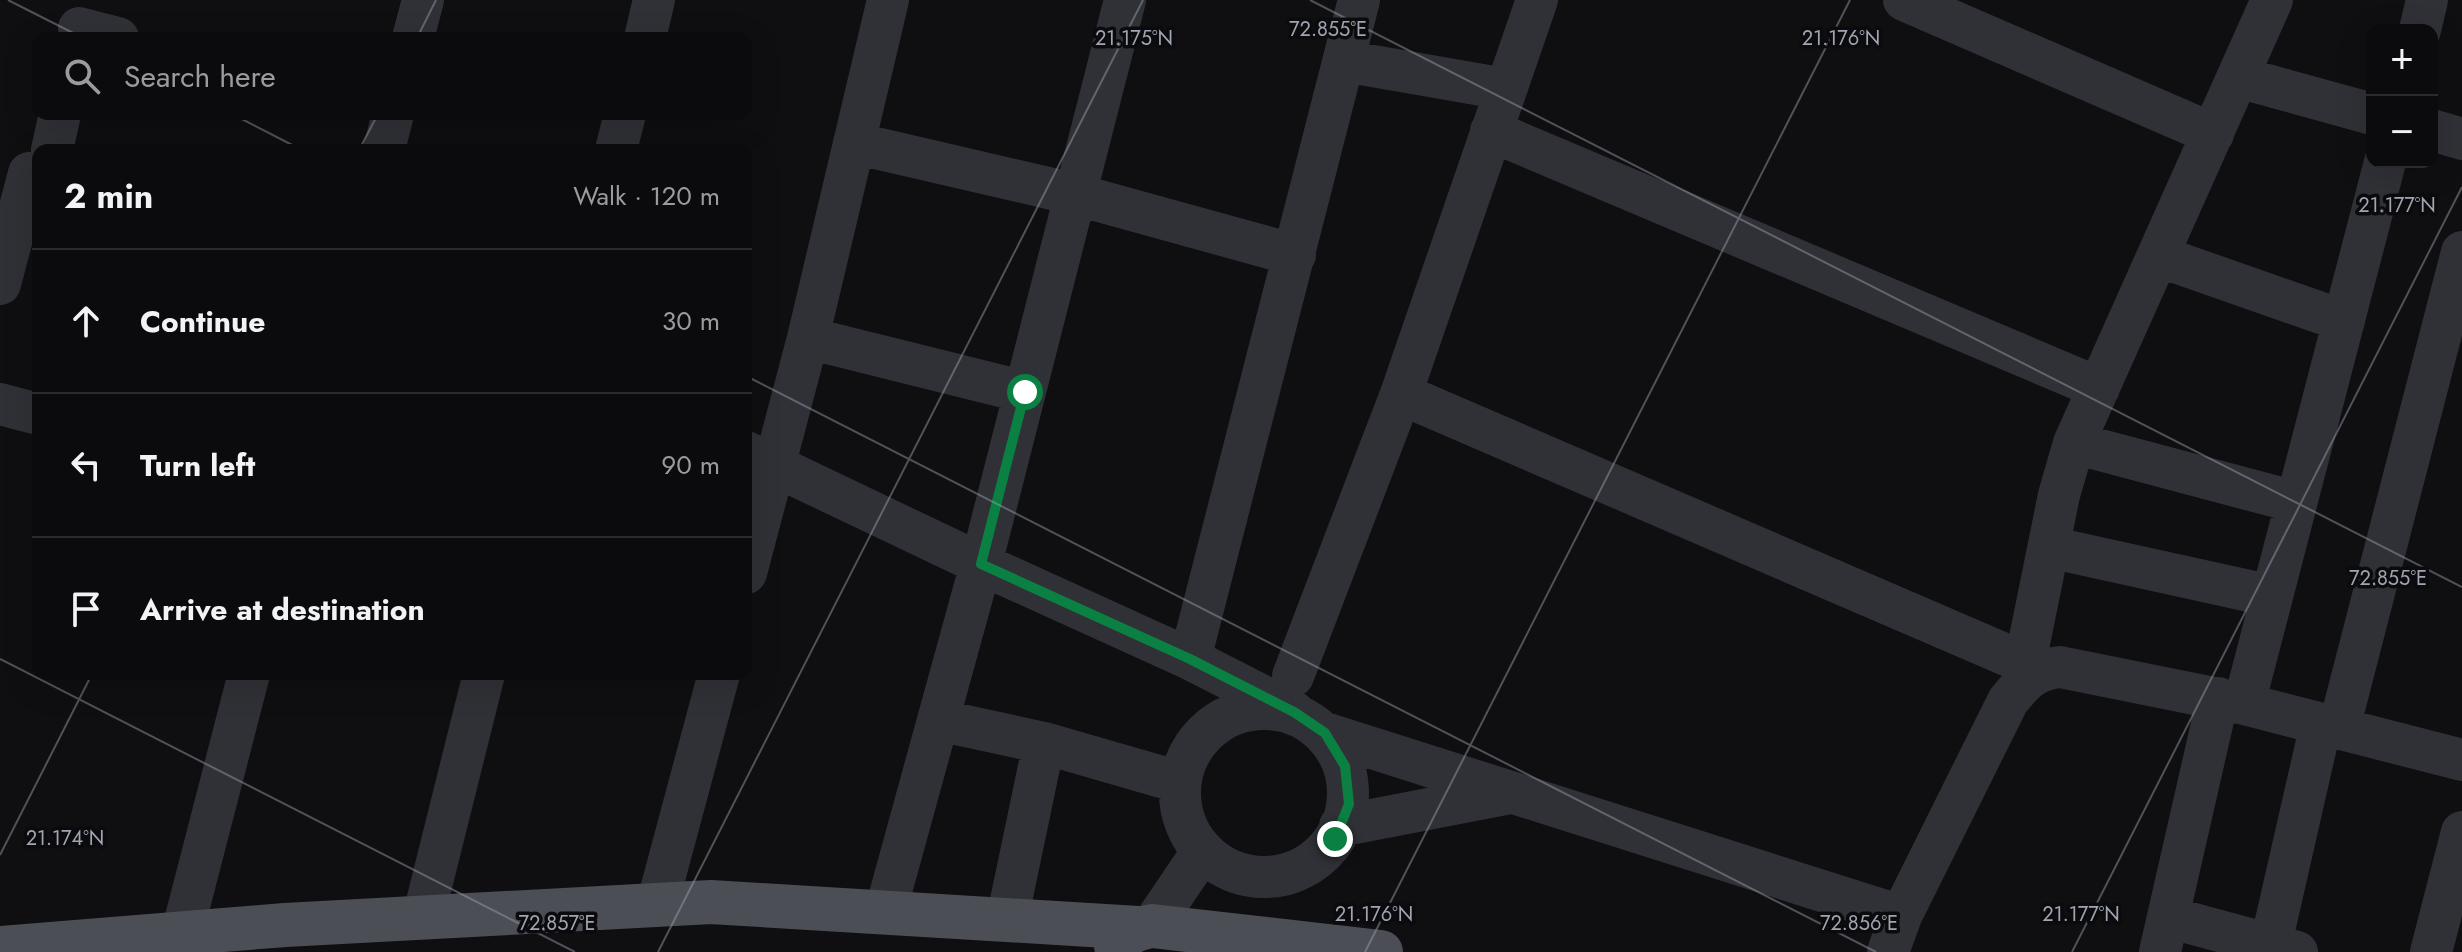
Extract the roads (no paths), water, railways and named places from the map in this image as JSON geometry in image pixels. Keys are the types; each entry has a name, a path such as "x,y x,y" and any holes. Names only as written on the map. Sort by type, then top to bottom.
{"main road":[{"path":"0,948 181,943 285,925 711,902 1007,920 1152,937 1381,952"}],"street":[{"path":"415,32 423,0"},
{"path":"646,32 654,0"},
{"path":"752,524 760,459 808,338 888,0"},
{"path":"885,913 981,564 1125,0"},
{"path":"1190,659 1359,0"},
{"path":"1304,707 1401,394 1537,0"},
{"path":"1904,0 2213,134"},
{"path":"760,459 981,564 1304,707 1516,792 1895,934 2008,701 2033,666 2049,547 2059,495 2074,443 2272,0"},
{"path":"2421,24 2427,0"},
{"path":"1344,61 1505,89"},
{"path":"2238,77 2366,112"},
{"path":"43,144 57,120"},
{"path":"386,144 392,120"},
{"path":"618,144 624,120"},
{"path":"1491,131 2099,388"},
{"path":"2438,132 2462,139"},
{"path":"854,143 1074,194 1295,255"},
{"path":"0,284 30,166"},
{"path":"2383,168 2272,596 2231,701 2164,935 2279,950 2330,726 2462,252"},
{"path":"2158,256 2344,321"},
{"path":"808,338 1025,392"},
{"path":"1401,394 2033,666 2060,667 2231,701 2462,760"},
{"path":"0,404 32,412"},
{"path":"2074,443 2296,502"},
{"path":"2049,547 2272,596"},
{"path":"181,943 247,680"},
{"path":"423,918 482,680"},
{"path":"657,905 717,680"},
{"path":"1304,707 1345,766 1349,804 1335,839 1308,866 1272,878 1234,873 1202,852 1183,820 1179,782 1193,746 1220,720 1256,708 1304,707"},
{"path":"938,720 1044,743 1179,782"},
{"path":"1007,920 1044,743"},
{"path":"1340,826 1516,792"},
{"path":"2431,952 2462,832"},
{"path":"1152,937 1202,852"}]}
